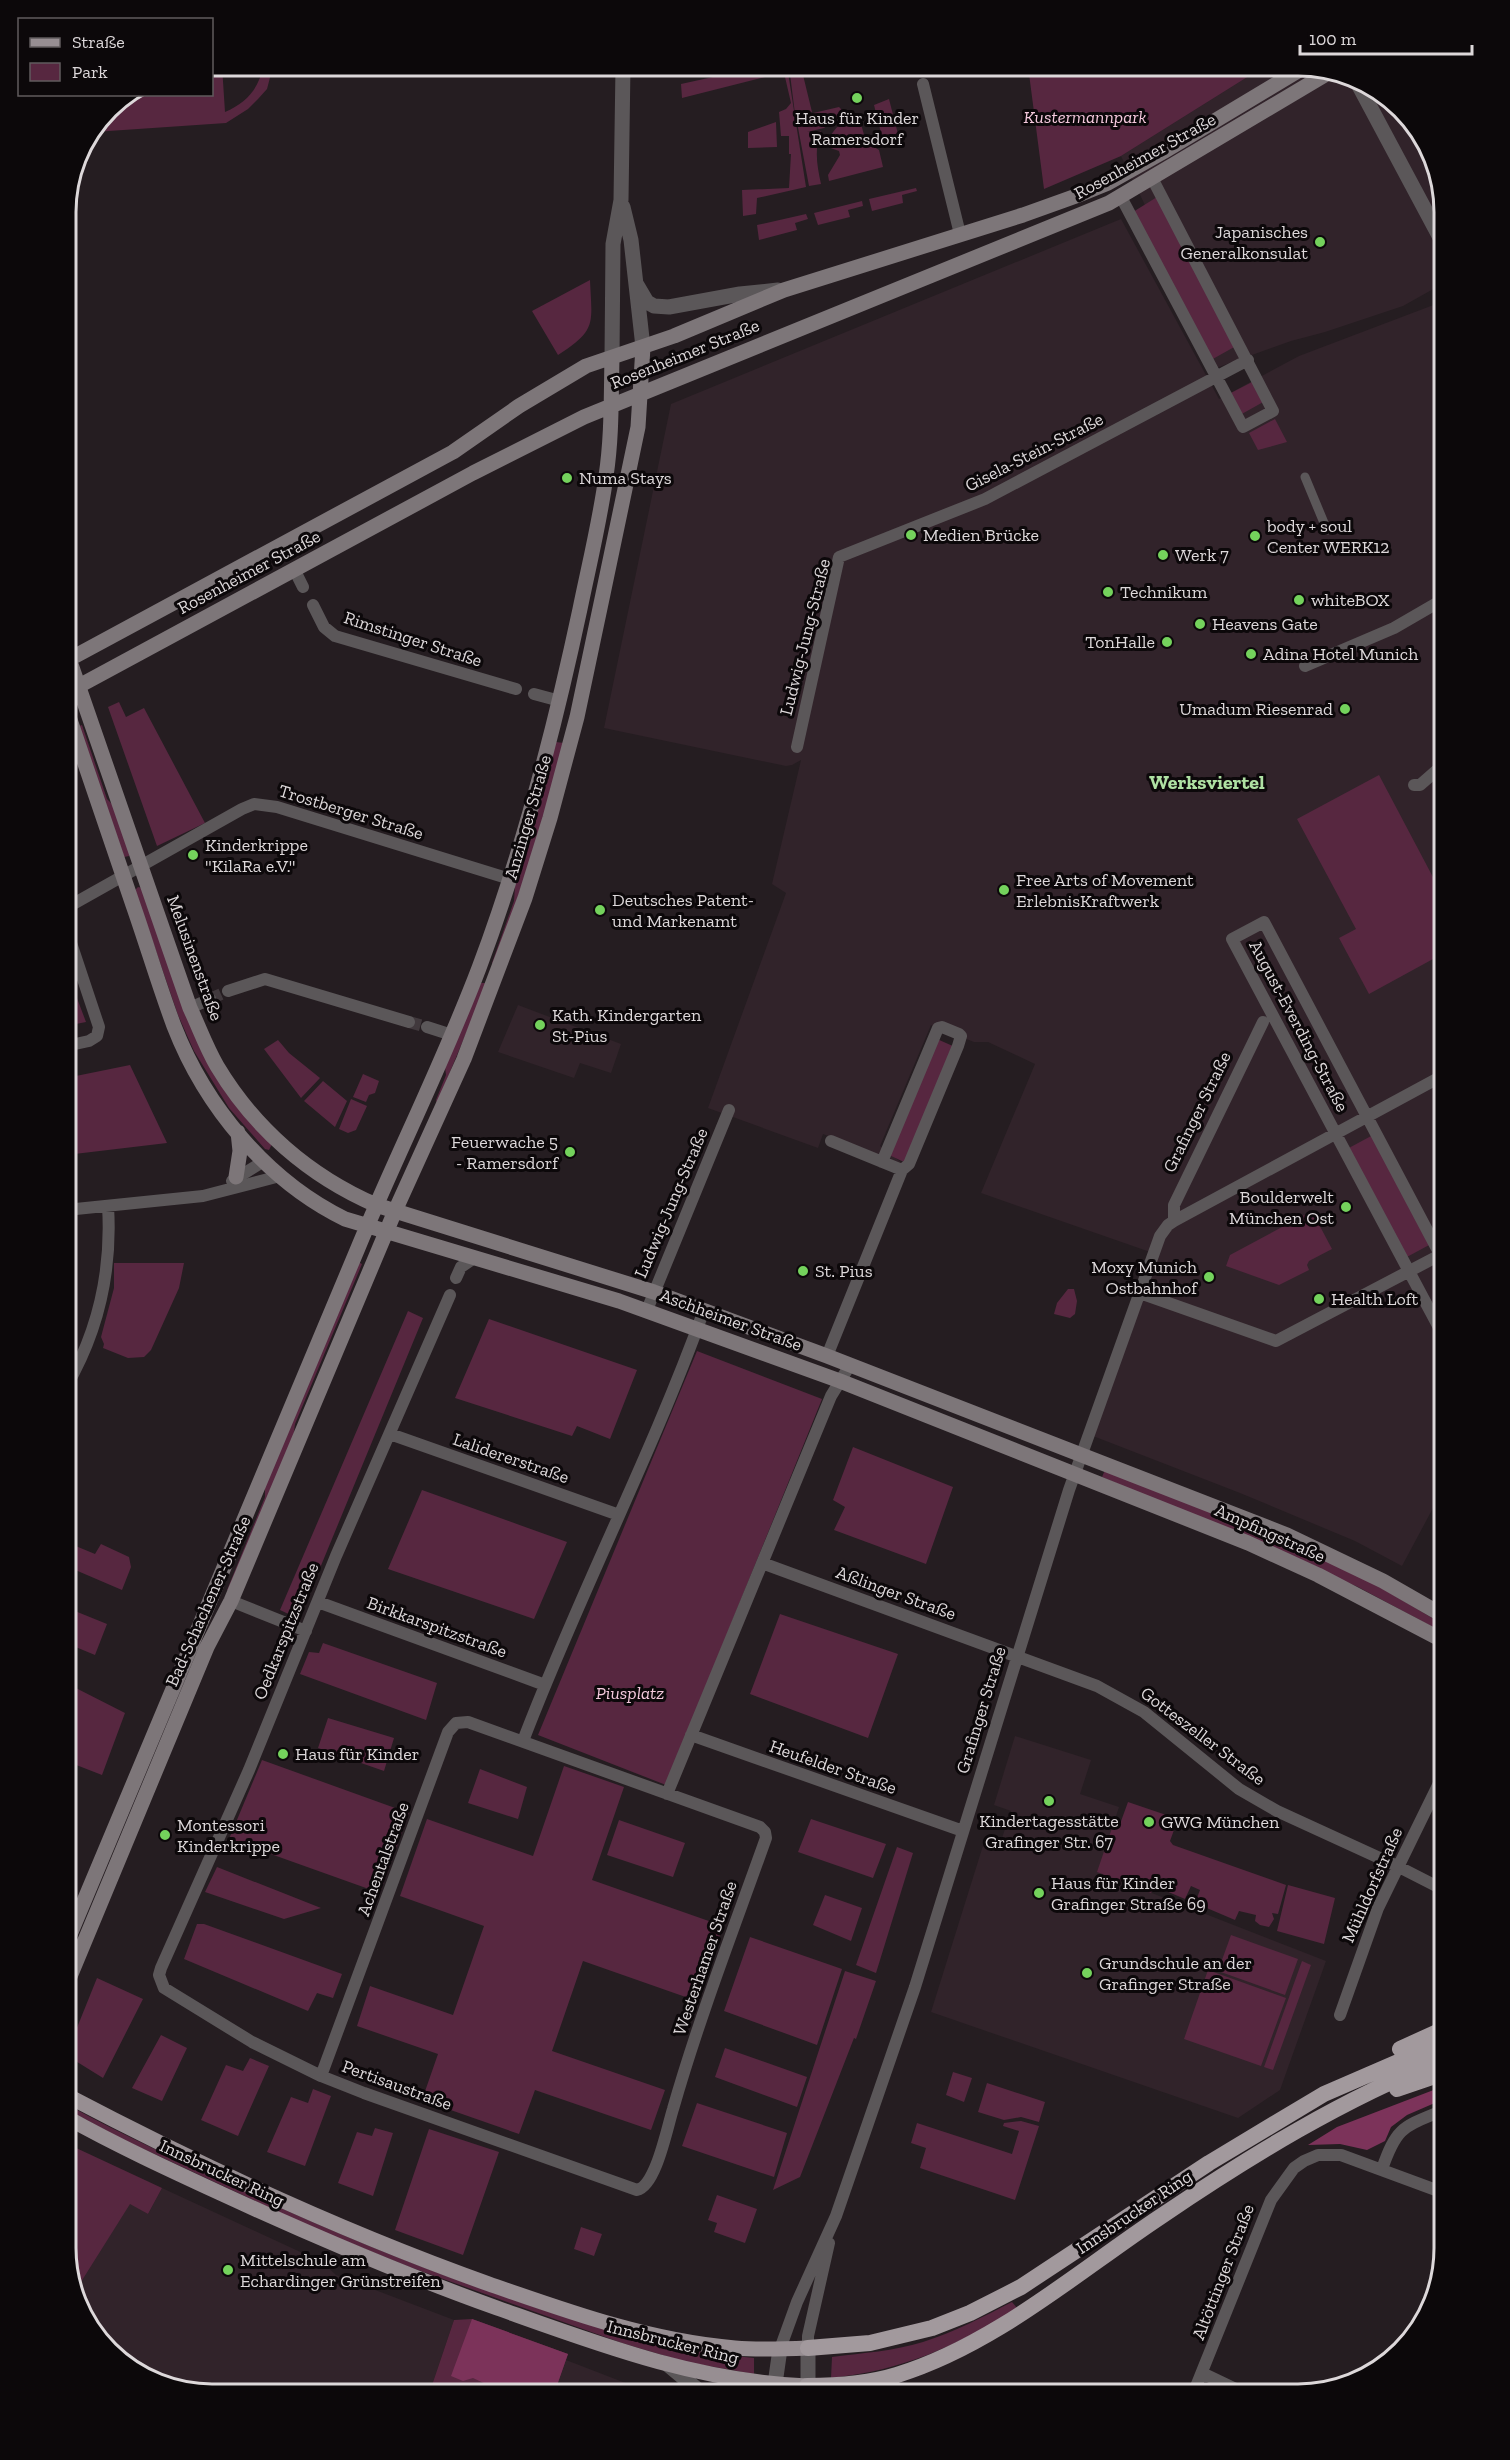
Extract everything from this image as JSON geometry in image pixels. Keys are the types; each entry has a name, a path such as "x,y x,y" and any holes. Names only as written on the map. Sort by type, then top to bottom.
{"highway":[{"path":"1346,2083 1384,2056 1434,2034"},
{"name":"Innsbrucker Ring","path":"808,2348 870,2343 932,2328 970,2313 1021,2287 1209,2163 1346,2083 1434,2046"},
{"name":"Innsbrucker Ring","path":"856,2384 886,2378 923,2366 969,2344 1037,2302 1160,2216 1280,2139 1376,2088 1434,2062"},
{"path":"1336,2109 1434,2076"}],"main road":[{"name":"Rosenheimer Straße","path":"77,652 453,452 519,406 586,366 643,347 784,290 1023,215 1108,183 1287,77"},
{"name":"Rosenheimer Straße","path":"77,686 473,473 611,406 1121,197 1319,78"},
{"name":"Anzinger Straße","path":"386,1232 464,1059 496,977 550,818 577,717 638,428 643,347"},
{"name":"Anzinger Straße","path":"367,1226 479,969 510,879 540,780 560,700 606,476 612,357"},
{"name":"Melusinenstraße","path":"77,700 147,861 190,1008 216,1064 252,1113 289,1152 336,1185 376,1205"},
{"path":"77,739 175,1027 203,1084 238,1132 280,1176 334,1213 367,1226"},
{"path":"236,1178 240,1151 238,1132"},
{"path":"264,1161 289,1152"},
{"name":"Aschheimer Straße","path":"376,1205 654,1292 1082,1454"},
{"name":"Aschheimer Straße","path":"367,1226 647,1310 840,1381 1075,1473"},
{"name":"Bad-Schachener-Straße","path":"76,1920 367,1226"},
{"name":"Bad-Schachener-Straße","path":"76,1962 207,1647 231,1601 386,1232"},
{"name":"Ampfingstraße","path":"1082,1454 1287,1535 1383,1581 1434,1610"},
{"name":"Ampfingstraße","path":"1075,1473 1248,1543 1328,1580 1434,1636"},
{"path":"216,1590 231,1601"},
{"name":"Innsbrucker Ring","path":"76,2100 298,2208 380,2243 552,2306 647,2334 693,2343 736,2348 808,2348"},
{"name":"Innsbrucker Ring","path":"76,2123 116,2145 374,2262 574,2336 710,2376 748,2383"}],"street":[{"path":"612,357 613,244 621,200 623,77"},
{"path":"923,84 960,234"},
{"path":"1363,93 1434,226"},
{"path":"1121,197 1243,427 1274,411 1152,178"},
{"path":"621,200 631,240 643,347"},
{"path":"637,285 647,302 654,306 669,307 740,294 784,290"},
{"name":"Gisela-Stein-Straße","path":"862,549 985,499 1248,360"},
{"path":"1305,477 1327,530"},
{"name":"Ludwig-Jung-Straße","path":"797,747 839,557 862,549"},
{"path":"294,569 303,587"},
{"name":"Rimstinger Straße","path":"313,605 324,627 335,636 516,689"},
{"path":"1305,666 1394,628 1434,605"},
{"path":"534,694 560,700"},
{"path":"1414,785 1420,785 1434,773"},
{"name":"Trostberger Straße","path":"77,902 237,812 258,804 277,807 510,879"},
{"name":"August-Everding-Straße","path":"1434,1243 1264,922 1232,939 1434,1318"},
{"path":"77,960 99,1028 97,1036 90,1041 77,1044"},
{"path":"228,991 265,978 409,1022"},
{"path":"190,1008 210,999"},
{"name":"Grafinger Straße","path":"1174,1221 1174,1205 1263,1022"},
{"path":"427,1027 452,1035"},
{"path":"827,1356 902,1170 909,1164 961,1036 942,1027 938,1028 882,1161"},
{"path":"1367,1117 1434,1080"},
{"name":"Ludwig-Jung-Straße","path":"647,1310 729,1110"},
{"name":"August-Everding-Straße","path":"1336,1133 1367,1117"},
{"name":"Grafinger Straße","path":"777,2384 780,2349 797,2302 836,2216 915,1986 1075,1473 1160,1236 1167,1225 1336,1133"},
{"path":"831,1141 902,1170"},
{"path":"223,1191 236,1178 264,1161"},
{"path":"77,1209 203,1196 280,1176"},
{"path":"76,1366 87,1345 100,1306 108,1253 108,1206"},
{"path":"456,1278 461,1267 474,1258"},
{"name":"August-Everding-Straße","path":"1409,1272 1434,1261"},
{"path":"1140,1293 1276,1341 1409,1272"},
{"name":"Oedkarspitzstraße","path":"161,1981 159,1975 161,1968 249,1770 336,1557 450,1294"},
{"path":"704,1310 619,1515 544,1685 523,1742 668,1794 831,1396 850,1365"},
{"name":"Lalidererstraße","path":"390,1434 619,1515"},
{"name":"Aßlinger Straße","path":"762,1563 1018,1657"},
{"path":"231,1601 306,1631"},
{"name":"Birkkarspitzstraße","path":"318,1602 544,1685"},
{"name":"Gotteszeller Straße","path":"1018,1657 1073,1675 1121,1698 1144,1712 1239,1789 1277,1811 1434,1885"},
{"name":"Achentalstraße","path":"321,2076 448,1732 456,1723 468,1722 523,1742"},
{"name":"Heufelder Straße","path":"691,1735 963,1831"},
{"name":"Mühldorfstraße","path":"1340,2015 1371,1925 1397,1866 1434,1793"},
{"name":"Westerhamer Straße","path":"638,2190 643,2189 650,2182 675,2102 766,1838 765,1832 760,1827 668,1794"},
{"name":"Pertisaustraße","path":"161,1981 170,1993 252,2042 321,2076 638,2190"},
{"path":"1434,2115 1399,2131 1391,2144 1382,2169 1434,2189"},
{"name":"Altöttinger Straße","path":"1197,2384 1271,2200 1284,2179 1304,2161 1328,2154 1341,2155 1382,2169"},
{"name":"Grafinger Straße","path":"808,2384 808,2336 836,2216"},
{"path":"667,2364 690,2383"},
{"path":"1202,2373 1225,2384"}],"shaded area":[{"path":"1247,77 1307,77 1324,79 1358,90 1387,110 1400,123 1420,152 1429,177 1434,212 1434,289 1403,306 1291,341 1216,368 1121,156"},
{"path":"1121,219 1219,399 1299,356 1434,305 1434,1507 1402,1566 1355,1541 1093,1436 1153,1253 981,1193 1035,1064 988,1042 974,1042 931,1025 880,1146 906,1166 823,1134 818,1148 708,1108 786,893 772,884 801,760 786,766 604,728 671,404"},
{"name":"Kath. Kindergarten St-Pius","path":"518,1005 621,1044 611,1073 580,1063 574,1078 498,1052"},
{"path":"1015,1736 1091,1760 1080,1794 1119,1807 1098,1872 1326,1961 1280,2090 1238,2118 931,2012 986,1836 1002,1838 1011,1811 994,1805"},
{"path":"1434,2090 1434,2103 1407,2115 1391,2127 1385,2141 1367,2150 1340,2144 1308,2145 1337,2127"},
{"path":"162,2188 322,2262 336,2275 454,2320 433,2383 203,2383 186,2381 152,2370 123,2350 110,2337 90,2308 81,2282 130,2203 148,2214"},
{"path":"472,2319 568,2354 558,2383 484,2383 473,2378 463,2381 451,2376"},
{"path":"566,2360 626,2383 558,2383"}],"green space":[{"path":"213,77 223,77 225,112 245,100 255,88 260,77 270,77 267,89 248,109 226,123 104,131 123,110 142,96 213,96"},
{"path":"713,77 765,77 682,98 681,84"},
{"path":"785,77 789,77 806,187 757,198 756,214 743,216 742,190 789,188 791,154 789,154 789,136 781,136 779,112 791,103"},
{"path":"790,77 803,77 812,112 795,114"},
{"name":"Kustermannpark","path":"1029,77 1247,77 1121,156 1044,189"},
{"path":"889,99 900,142 884,145 874,105"},
{"path":"839,107 844,112 824,128 807,132 821,131 817,164 821,184 809,186 796,117"},
{"path":"858,113 866,142 879,150 883,167 829,181 828,175 840,155 839,151 825,146 838,126"},
{"path":"776,122 777,147 748,148 748,132"},
{"path":"916,188 917,191 902,195 903,203 872,211 869,199"},
{"path":"1157,197 1236,346 1211,360 1133,212"},
{"path":"862,201 863,206 848,210 850,217 818,225 814,213"},
{"path":"806,214 808,219 795,223 797,230 759,240 757,225"},
{"path":"590,280 589,325 580,339 558,355 532,311"},
{"path":"1254,381 1265,401 1240,415 1229,394"},
{"path":"1275,419 1287,442 1258,450 1249,433"},
{"path":"119,702 126,717 144,708 205,823 157,846 108,707"},
{"path":"82,725 107,799 114,806 130,852 129,856 124,857 79,726"},
{"path":"556,742 564,743 535,846 495,965 492,963 514,901 515,886"},
{"path":"1379,775 1434,879 1434,958 1369,994 1339,938 1356,929 1297,819"},
{"path":"138,887 142,888 177,989 272,1144 269,1150 265,1149 229,1108 194,1051 178,1015 135,890"},
{"path":"481,983 487,983 437,1103 436,1100 446,1075 445,1067"},
{"path":"77,997 86,1022 77,1024"},
{"path":"937,1039 955,1047 906,1163 889,1155"},
{"path":"278,1040 289,1053 320,1078 301,1098 264,1049"},
{"path":"130,1065 167,1143 77,1154 77,1076"},
{"path":"363,1074 379,1081 375,1093 369,1095 366,1102 353,1097"},
{"path":"323,1081 347,1101 335,1127 304,1101"},
{"path":"351,1099 367,1106 356,1130 348,1133 339,1129"},
{"path":"1373,1135 1431,1244 1405,1258 1347,1149"},
{"path":"1308,1213 1314,1215 1332,1249 1309,1261 1307,1265 1309,1270 1279,1285 1226,1266 1230,1255"},
{"path":"358,1262 362,1264 295,1424 293,1439 230,1591 227,1590 265,1497 265,1487"},
{"path":"114,1263 184,1263 179,1288 151,1350 144,1357 128,1358 103,1348 101,1337 114,1288"},
{"path":"1068,1289 1074,1289 1077,1301 1075,1314 1070,1318 1054,1314 1057,1303"},
{"path":"408,1311 423,1318 299,1619 280,1610"},
{"path":"489,1319 637,1370 610,1439 577,1426 572,1436 455,1398"},
{"name":"Piusplatz","path":"697,1351 822,1399 666,1785 538,1735"},
{"path":"853,1447 953,1487 926,1564 834,1530 845,1507 833,1500"},
{"path":"1105,1470 1266,1532 1363,1577 1434,1619 1434,1628 1358,1587 1102,1477"},
{"path":"422,1490 567,1542 534,1619 388,1569"},
{"path":"101,1544 129,1557 131,1567 122,1590 76,1570 76,1546 95,1554"},
{"path":"76,1612 107,1624 95,1655 76,1647"},
{"path":"780,1614 898,1654 868,1738 750,1694"},
{"path":"323,1643 437,1683 426,1720 300,1674 309,1652 319,1653"},
{"path":"76,1688 125,1713 102,1775 76,1765"},
{"path":"328,1718 394,1738 384,1771 318,1748"},
{"path":"262,1760 409,1813 380,1893 229,1839"},
{"path":"564,1766 624,1787 592,1880 723,1926 697,2001 583,1961 552,2051 665,2090 651,2130 535,2090 519,2134 422,2100 438,2054 357,2026 370,1986 453,2015 484,1926 400,1896 427,1819 533,1856"},
{"path":"480,1769 527,1787 518,1819 468,1803"},
{"path":"1128,1802 1178,1819 1170,1841 1173,1845 1286,1885 1278,1914 1272,1913 1274,1919 1269,1927 1255,1921 1256,1915 1239,1911 1235,1920 1195,1903 1200,1890 1191,1886 1185,1899 1159,1888 1159,1882 1151,1893 1097,1872 1114,1822 1120,1824"},
{"path":"811,1819 886,1844 873,1878 798,1852"},
{"path":"619,1820 685,1843 673,1877 607,1855"},
{"path":"897,1847 913,1853 876,1973 856,1965"},
{"path":"217,1867 321,1908 284,1919 205,1892"},
{"path":"1288,1885 1335,1898 1324,1944 1277,1931"},
{"path":"825,1895 862,1908 851,1941 813,1925"},
{"path":"197,1924 204,1924 342,1974 333,1998 317,1993 308,2011 184,1959"},
{"path":"1231,1935 1298,1959 1285,1995 1218,1971"},
{"path":"750,1937 842,1969 817,2045 724,2011"},
{"path":"1302,1961 1311,1965 1273,2070 1264,2067"},
{"path":"1208,1970 1286,1998 1261,2066 1184,2039"},
{"path":"845,1971 876,1981 856,2039 854,2038 800,2177 773,2190"},
{"path":"97,1978 143,1999 103,2078 76,2061 76,2030"},
{"path":"161,2035 187,2048 162,2101 132,2088"},
{"path":"725,2048 807,2077 797,2107 715,2077"},
{"path":"250,2058 269,2066 238,2136 201,2120 226,2065 243,2071"},
{"path":"953,2072 972,2078 964,2102 946,2095"},
{"path":"987,2083 1045,2102 1039,2122 1021,2117 1004,2120 978,2112"},
{"path":"313,2089 331,2096 305,2166 267,2152 291,2097 308,2103"},
{"path":"697,2103 787,2133 774,2177 682,2146"},
{"path":"76,2109 246,2192 405,2260 564,2317 626,2335 689,2349 754,2358 754,2374 686,2362 622,2343 407,2266 311,2227 120,2138 76,2114"},
{"path":"1021,2121 1039,2126 1015,2200 920,2168 926,2148 911,2143 917,2123 1012,2154 1019,2131 1003,2126 1004,2123"},
{"path":"375,2128 393,2133 373,2196 338,2183 357,2132 372,2136"},
{"path":"429,2129 499,2152 463,2255 395,2230"},
{"path":"76,2148 162,2188 148,2214 130,2204 81,2282 76,2248"},
{"path":"717,2195 757,2209 745,2243 714,2232 717,2223 708,2220"},
{"path":"581,2227 602,2234 594,2256 574,2249"},
{"path":"1012,2302 1017,2308 972,2334 928,2355 882,2369 831,2378 832,2357 890,2350 923,2342 957,2329"},
{"path":"472,2319 568,2354 558,2383 433,2383 454,2320"}],"tunnel":[{"path":"210,999 228,991"},
{"path":"409,1022 427,1027"}],"place":[{"name":"Haus für Kinder Ramersdorf","path":"857,98"},
{"name":"Japanisches Generalkonsulat","path":"1320,242"},
{"name":"Numa Stays","path":"567,478"},
{"name":"Medien Brücke","path":"911,535"},
{"name":"body + soul Center WERK12","path":"1255,536"},
{"name":"Werk 7","path":"1163,555"},
{"name":"Technikum","path":"1108,592"},
{"name":"whiteBOX","path":"1299,600"},
{"name":"Heavens Gate","path":"1200,624"},
{"name":"TonHalle","path":"1167,642"},
{"name":"Adina Hotel Munich","path":"1251,654"},
{"name":"Umadum Riesenrad","path":"1345,709"},
{"name":"Kinderkrippe \"KilaRa e.V.\"","path":"193,855"},
{"name":"Free Arts of Movement ErlebnisKraftwerk","path":"1004,890"},
{"name":"Deutsches Patent- und Markenamt","path":"600,910"},
{"name":"Kath. Kindergarten St-Pius","path":"540,1025"},
{"name":"Feuerwache 5 - Ramersdorf","path":"570,1152"},
{"name":"Boulderwelt München Ost","path":"1346,1207"},
{"name":"St. Pius","path":"803,1271"},
{"name":"Moxy Munich Ostbahnhof","path":"1209,1277"},
{"name":"Health Loft","path":"1319,1299"},
{"name":"Haus für Kinder","path":"283,1754"},
{"name":"Kindertagesstätte Grafinger Str. 67","path":"1049,1801"},
{"name":"GWG München","path":"1149,1822"},
{"name":"Montessori Kinderkrippe","path":"165,1835"},
{"name":"Haus für Kinder Grafinger Straße 69","path":"1039,1893"},
{"name":"Grundschule an der Grafinger Straße","path":"1087,1973"},
{"name":"Mittelschule am Echardinger Grünstreifen","path":"228,2270"}],"district":[{"name":"Werksviertel","path":"1207,782"}]}
